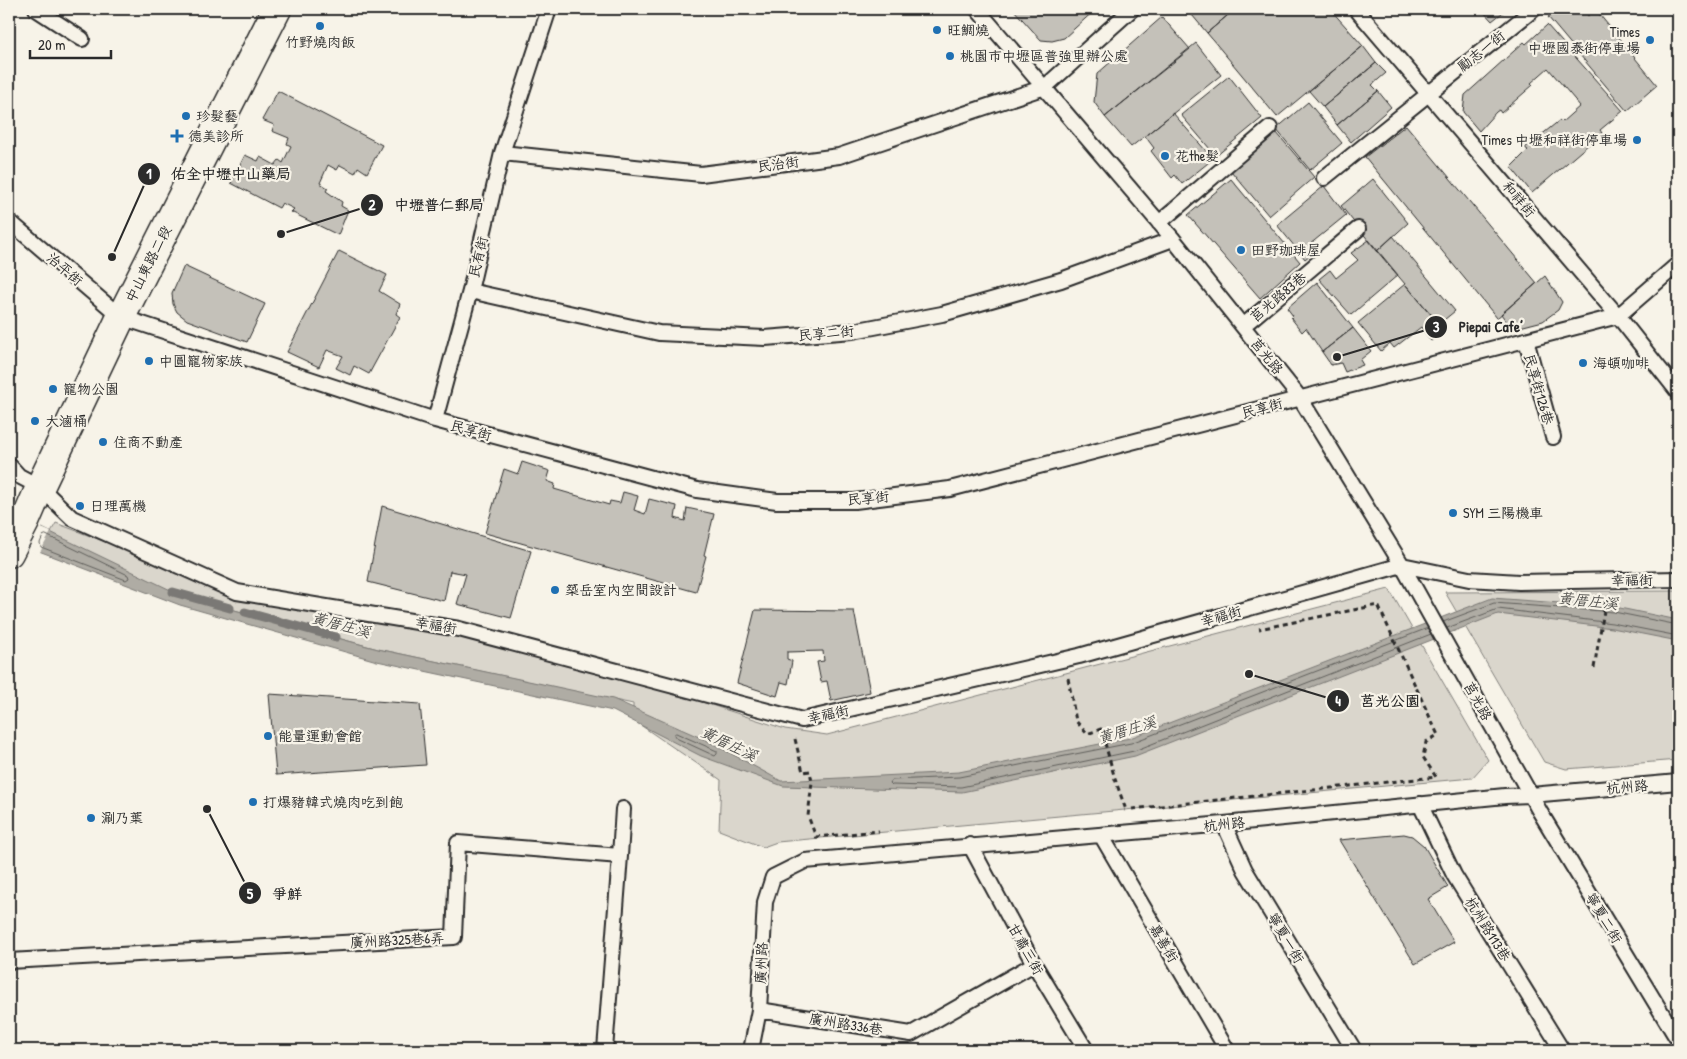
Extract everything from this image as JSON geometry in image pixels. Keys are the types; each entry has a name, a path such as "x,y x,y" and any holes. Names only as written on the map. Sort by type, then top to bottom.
{"main road":[{"name":"中山東路二段","path":"9,553 121,317 277,9"}],"lane":[{"path":"36,9 82,39"},
{"name":"民有街","path":"435,420 470,291 502,153 549,9"},
{"name":"莒光路","path":"977,9 1173,239 1300,398 1402,565 1531,795"},
{"path":"1045,87 1132,9"},
{"name":"和祥街","path":"1356,9 1618,316 1678,392"},
{"name":"勵志一街","path":"1324,178 1534,9"},
{"name":"民治街","path":"502,153 701,174 839,156 1045,87"},
{"path":"1159,223 1270,128"},
{"name":"治平街","path":"9,221 121,317"},
{"name":"莒光路83巷","path":"1243,326 1358,229"},
{"name":"民享二街","path":"470,291 659,333 765,338 854,331 942,314 1061,280 1173,239"},
{"path":"1618,316 1678,264"},
{"name":"民享街","path":"121,317 435,420 697,490 778,501 855,501 950,489 1618,316"},
{"name":"民享街126巷","path":"1526,340 1553,437"},
{"name":"幸福街","path":"9,465 19,476 40,487 72,518 237,592 459,629 802,720 1079,656 1402,565 1469,579 1519,582 1678,579"},
{"name":"杭州路","path":"773,877 805,861 1224,824 1505,796 1678,782"},
{"name":"寧夏二街","path":"1531,795 1678,1040"},
{"name":"杭州路113巷","path":"1420,804 1454,875 1562,1050"},
{"path":"605,1050 623,810"},
{"name":"寧夏一街","path":"1224,824 1245,870 1354,1050"},
{"name":"嘉善街","path":"1102,835 1227,1050"},
{"name":"廣州路325巷6弄","path":"9,961 454,937 458,842 620,856"},
{"name":"甘肅三街","path":"970,845 1034,964 1086,1050"},
{"name":"廣州路","path":"751,1050 759,1010 765,902 773,877"},
{"name":"廣州路336巷","path":"759,1010 912,1034 1034,964"}],"path":[{"path":"1594,668 1606,597"},
{"path":"1116,810 1436,777 1424,757 1426,742 1438,734 1378,605 1252,630"},
{"path":"1068,677 1076,721 1087,734 1101,730 1126,810"},
{"path":"812,782 808,816 816,837 884,831"}],"shaded area":[{"path":"56,523 237,592 459,629 696,700 785,729 827,735 1389,589 1488,760 1472,778 777,842 763,847 719,830 721,780 633,720 633,704 378,649 183,596 44,544"},
{"path":"1678,591 1678,760 1566,769 1544,762 1445,592"}],"water":[{"path":"42,528 183,596 378,649 613,699 708,741 781,781 959,772 1130,738 1492,598 1615,607 1678,620 1678,641 1612,628 1498,614 1135,756 962,792 783,786 701,756 613,711 377,661 180,605 31,548"}],"pier":[{"path":"39,527 51,532 39,554 30,551 29,548"}],"building":[{"path":"1013,9 1096,9 1064,38 1052,41 1041,40"},
{"path":"1187,9 1235,9 1207,33"},
{"path":"1235,9 1330,9 1363,46 1277,117 1207,33"},
{"path":"1481,9 1507,9 1492,21"},
{"path":"1558,9 1583,9 1588,16 1595,9 1657,85 1627,111 1548,17"},
{"path":"1162,17 1190,49 1105,117 1094,102 1097,74"},
{"path":"1547,25 1623,111 1600,130 1602,133 1532,193 1511,167 1528,150 1525,148 1560,120 1562,122 1580,106 1548,68 1531,83 1533,85 1501,113 1499,110 1496,112 1479,131 1463,112 1465,95 1524,42 1526,44"},
{"path":"1196,43 1221,75 1131,147 1105,117"},
{"path":"1363,46 1376,63 1323,107 1309,91"},
{"path":"1376,63 1386,73 1372,85 1378,91 1337,125 1323,107"},
{"path":"1229,76 1262,118 1216,156 1181,115"},
{"path":"278,91 382,145 367,173 358,167 355,173 340,165 337,170 328,165 320,183 328,188 326,191 342,202 341,206 348,210 338,235 291,212 294,209 282,203 279,208 231,183 245,155 258,161 260,157 275,165 279,160 283,163 291,146 287,144 289,138 272,131 274,125 262,120"},
{"path":"1378,91 1391,107 1351,142 1337,125"},
{"path":"1308,102 1342,143 1310,170 1276,129"},
{"path":"1173,113 1213,159 1182,184 1175,175 1172,178 1151,151 1154,148 1145,136"},
{"path":"1406,125 1537,283 1497,318 1365,157"},
{"path":"1276,132 1314,177 1269,216 1231,171"},
{"path":"1231,179 1300,262 1260,298 1188,215"},
{"path":"1373,179 1408,223 1377,251 1341,206"},
{"path":"1324,186 1346,215 1309,245 1315,251 1305,259 1277,225"},
{"path":"1393,236 1455,311 1439,324 1377,251"},
{"path":"1369,240 1398,275 1351,315 1319,279 1330,270 1336,278 1358,260 1351,253"},
{"path":"339,251 387,275 379,291 400,304 396,314 400,317 369,374 354,366 350,375 336,368 343,356 327,350 319,367 287,352"},
{"path":"184,266 265,304 247,342 187,320 177,312 173,304 172,293"},
{"path":"1545,276 1562,302 1558,310 1543,321 1512,329 1501,314"},
{"path":"1317,282 1353,328 1322,352 1306,328 1302,332 1291,318 1293,316 1287,308"},
{"path":"1405,284 1445,330 1431,341 1421,327 1394,348 1390,343 1381,351 1358,323"},
{"path":"1353,328 1371,351 1360,360 1363,365 1345,372 1341,363 1331,365 1322,352"},
{"path":"522,462 550,471 547,481 555,484 554,489 609,505 610,501 620,503 623,492 638,496 634,510 645,514 649,499 677,506 675,518 685,521 687,508 714,514 704,555 706,556 696,592 485,533 504,469 518,474"},
{"path":"382,506 531,551 511,618 457,604 466,574 450,571 444,601 368,582"},
{"path":"755,610 854,611 870,692 831,701 827,681 821,682 817,662 824,661 823,651 787,652 787,659 792,661 788,684 781,682 777,696 737,683"},
{"path":"269,694 420,704 426,765 276,775"},
{"path":"1404,834 1412,836 1424,846 1448,887 1428,899 1454,942 1415,964 1339,840"}],"waterway":[{"name":"黃厝庄溪","path":"173,592 230,608"},
{"name":"黃厝庄溪","path":"245,612 336,637"}],"place":[{"name":"竹野燒肉飯","path":"320,26"},
{"name":"旺鯛燒","path":"937,30"},
{"name":"Times 中壢國泰街停車場","path":"1650,40"},
{"name":"桃園市中壢區普強里辦公處","path":"950,56"},
{"name":"珍髮藝","path":"186,116"},
{"name":"德美診所","path":"177,136"},
{"name":"Times 中壢和祥街停車場","path":"1637,140"},
{"name":"花the髮","path":"1165,156"},
{"name":"中壢普仁郵局","path":"281,234"},
{"name":"田野珈琲屋","path":"1241,250"},
{"name":"佑全中壢中山藥局","path":"112,257"},
{"name":"Piepai Cafe’","path":"1337,357"},
{"name":"中圓寵物家族","path":"149,361"},
{"name":"海頓咖啡","path":"1583,363"},
{"name":"寵物公園","path":"53,389"},
{"name":"大滷桶","path":"35,421"},
{"name":"住商不動產","path":"103,442"},
{"name":"日理萬機","path":"80,506"},
{"name":"SYM 三陽機車","path":"1453,513"},
{"name":"築岳室內空間設計","path":"555,590"},
{"name":"莒光公園","path":"1249,674"},
{"name":"能量運動會館","path":"268,736"},
{"name":"打爆豬韓式燒肉吃到飽","path":"253,802"},
{"name":"爭鮮","path":"207,809"},
{"name":"涮乃葉","path":"91,818"}]}
